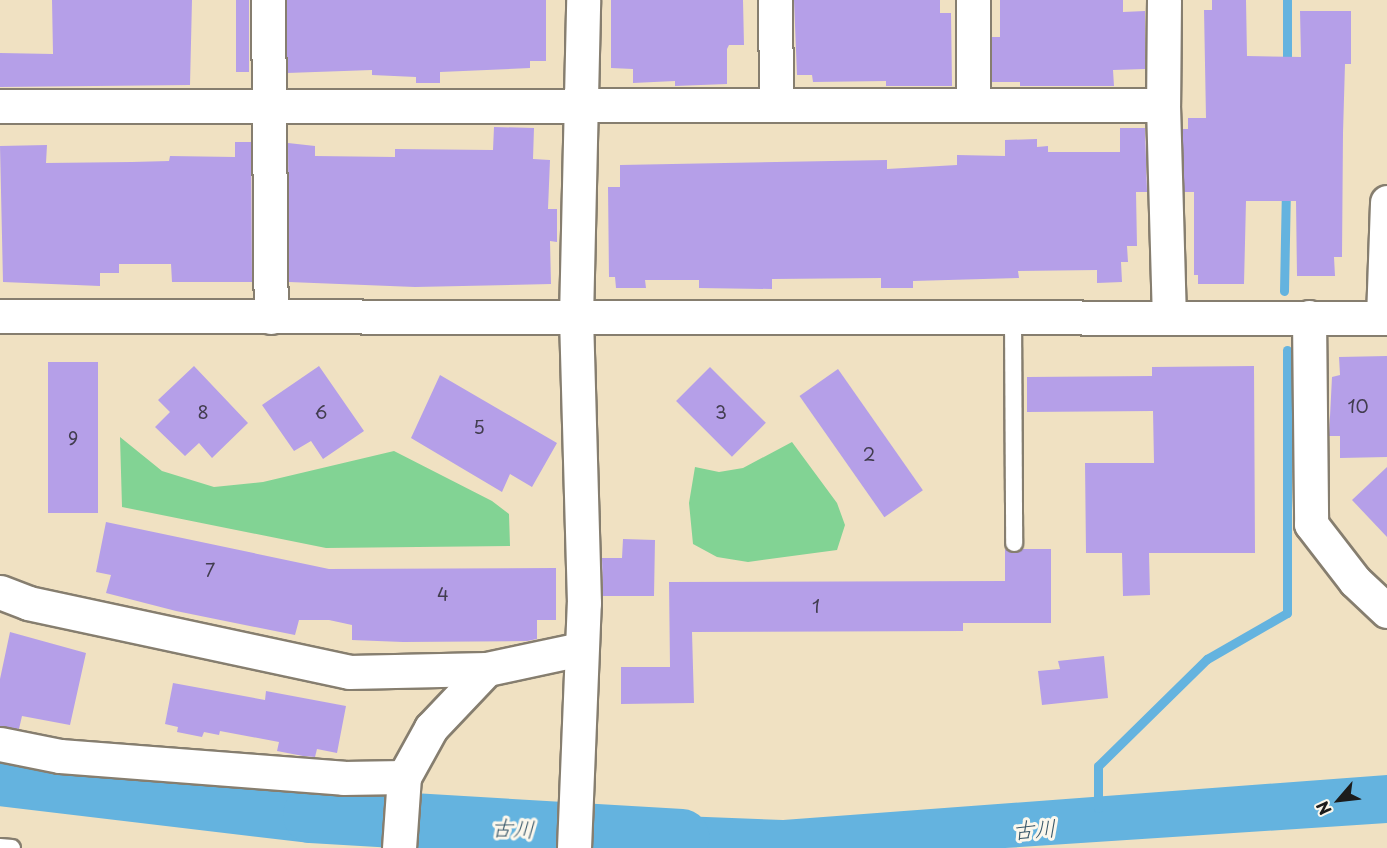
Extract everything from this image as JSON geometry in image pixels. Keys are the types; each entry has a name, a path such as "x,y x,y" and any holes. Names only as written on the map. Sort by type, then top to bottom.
{"street":[{"path":"268,0 270,317"},
{"path":"573,834 580,649 584,603 576,318 583,0"},
{"path":"775,0 776,104"},
{"path":"973,0 973,105"},
{"path":"1164,0 1163,105 1169,316"},
{"path":"0,106 1163,105"},
{"path":"0,316 1385,318 1387,202"},
{"path":"1309,317 1311,524 1354,581 1387,611"},
{"path":"0,592 40,605 349,672 487,669 580,649"},
{"path":"399,848 404,787 431,728 487,669"},
{"path":"0,744 72,757 343,778 404,787"}],"lane":[{"path":"1013,317 1014,543"},
{"path":"0,847 12,848"}],"green space":[{"path":"120,437 162,471 214,487 263,482 394,451 492,501 509,514 510,546 326,548 122,507"},
{"path":"792,442 837,503 845,525 837,550 748,562 717,557 693,544 689,503 695,467 719,472 743,468"}],"water":[{"path":"1387,775 1387,823 1005,848 605,848 604,813 783,820"}],"building":[{"path":"52,0 192,0 190,85 0,87 0,53 53,54"},
{"path":"236,0 249,0 249,72 236,72"},
{"path":"287,0 546,0 546,61 530,61 530,68 440,72 440,83 416,83 416,77 372,75 372,70 287,73"},
{"path":"611,0 743,0 744,45 729,45 727,49 727,84 675,86 675,81 633,83 633,69 611,68"},
{"path":"794,0 940,0 940,13 951,13 952,86 886,86 886,81 813,82 812,75 797,75"},
{"path":"1000,0 1123,0 1123,12 1145,11 1145,69 1113,70 1114,86 1020,86 1020,82 992,82 992,37 1000,37"},
{"path":"1212,0 1246,0 1247,56 1301,57 1300,11 1351,11 1351,64 1345,64 1342,257 1334,257 1335,276 1297,276 1296,201 1246,201 1244,284 1198,284 1198,275 1194,275 1194,192 1184,192 1182,129 1188,129 1188,118 1206,118 1204,10 1212,10"},
{"path":"494,127 534,128 533,159 550,160 548,209 557,209 557,242 550,241 551,284 415,287 289,282 288,143 315,146 315,156 395,157 395,149 493,150"},
{"path":"1120,128 1145,128 1147,192 1136,192 1137,246 1127,246 1128,262 1121,262 1122,282 1097,283 1097,270 1018,271 1019,278 913,281 913,288 881,288 881,278 772,279 772,289 699,288 699,280 645,280 646,288 616,288 615,277 609,277 608,187 620,187 620,165 887,160 887,169 957,165 957,155 1005,156 1005,140 1037,139 1037,147 1048,146 1048,152 1120,152"},
{"path":"235,142 251,142 252,282 172,282 171,264 119,264 119,273 100,273 100,286 3,282 0,146 47,145 46,163 132,162 169,161 170,156 235,157"},
{"path":"1387,356 1387,457 1340,458 1340,436 1329,436 1332,377 1340,375 1339,357"},
{"path":"48,362 98,362 98,513 48,513"},
{"path":"194,366 248,423 212,458 199,443 185,456 155,427 170,412 158,400"},
{"path":"319,366 364,431 323,459 311,441 294,451 262,405"},
{"path":"1254,366 1255,553 1149,553 1150,595 1123,596 1122,553 1086,553 1085,463 1154,463 1153,411 1027,412 1027,377 1152,376 1152,367"},
{"path":"710,367 766,423 732,457 676,401"},
{"path":"838,369 923,490 884,517 799,396"},
{"path":"440,375 557,443 532,487 510,474 502,492 411,438"},
{"path":"1387,467 1387,537 1352,500"},
{"path":"106,522 329,569 556,568 556,620 537,620 537,639 527,641 403,642 352,640 352,625 329,620 299,620 295,635 176,611 106,593 111,575 96,572"},
{"path":"623,539 655,540 654,596 603,596 602,558 622,558"},
{"path":"1005,549 1013,553 1023,549 1051,549 1051,623 963,623 963,631 692,632 694,703 621,704 621,667 670,667 669,582 1005,581"},
{"path":"10,632 86,653 70,725 22,716 19,729 0,726 0,679"},
{"path":"1104,656 1108,698 1042,705 1038,671 1060,669 1058,661"},
{"path":"173,683 265,700 266,691 346,706 337,753 317,749 315,757 303,756 277,751 279,742 220,731 219,735 204,732 202,737 177,732 178,727 165,724"}],"waterway":[{"path":"1287,0 1287,67"},
{"path":"1284,291 1286,191"},
{"path":"1098,808 1098,766 1207,659 1287,613 1287,350"},
{"name":"古川","path":"0,778 311,815 681,837"}]}
